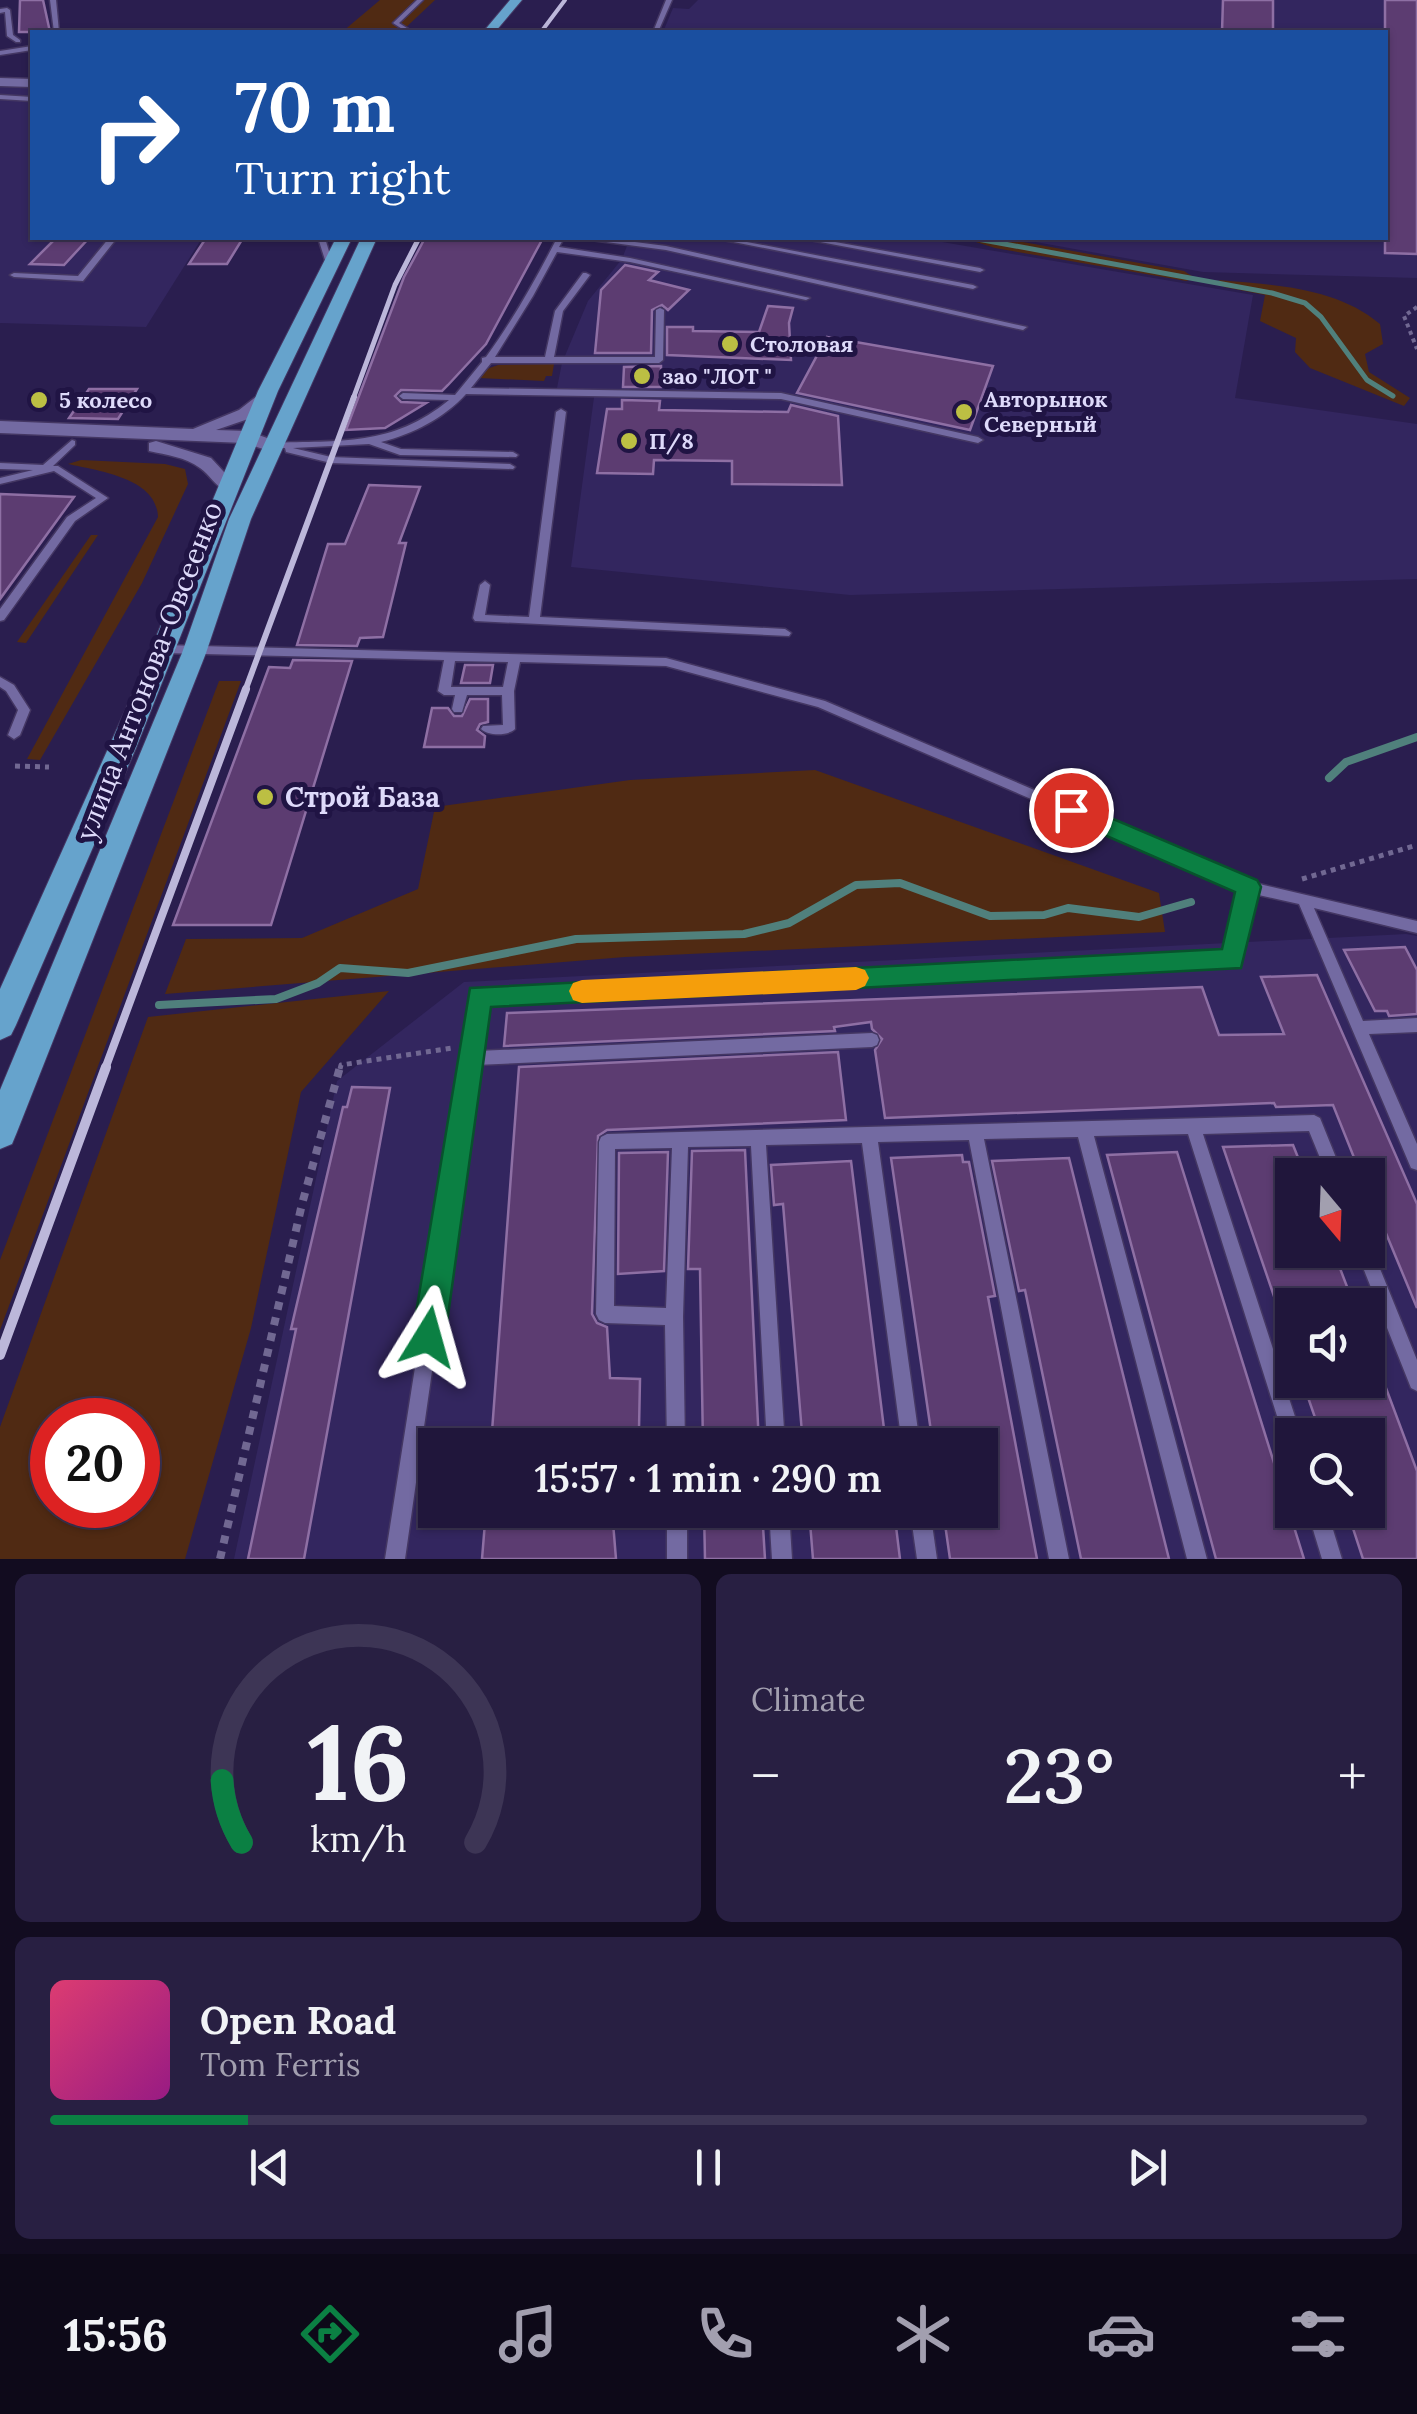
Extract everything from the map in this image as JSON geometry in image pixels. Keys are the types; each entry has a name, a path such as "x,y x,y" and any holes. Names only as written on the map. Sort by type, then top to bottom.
{"highway":[{"path":"491,30 516,0"},
{"path":"508,30 531,2"},
{"name":"улица Антонова-Овсеенко","path":"0,1025 163,649 226,485 266,394 343,240"},
{"name":"улица Антонова-Овсеенко","path":"0,1132 196,649 240,519 368,240"}],"main road":[{"path":"0,82 30,83"},
{"path":"0,440 160,441 224,424 245,414 266,394"},
{"path":"0,427 272,446"},
{"path":"160,441 196,454 214,466 226,485"}],"lane":[{"path":"53,0 57,30"},
{"path":"407,30 396,23 420,0"},
{"path":"655,30 668,0"},
{"path":"0,11 7,10 10,36 19,42 1,54"},
{"path":"1,54 30,48"},
{"path":"0,97 30,99"},
{"path":"14,275 80,279 111,240"},
{"path":"322,240 330,263"},
{"path":"331,460 371,441 413,428 460,394 486,360 559,240"},
{"path":"606,240 666,248 1023,327"},
{"path":"727,240 973,287"},
{"path":"814,240 980,270"},
{"path":"555,249 630,260 806,298"},
{"path":"548,360 559,310 586,275"},
{"path":"486,360 659,360 660,310"},
{"path":"403,396 781,396 978,440"},
{"path":"534,620 561,412"},
{"path":"272,446 371,441 400,452 513,454"},
{"path":"0,480 44,468 72,443"},
{"path":"272,446 331,460 510,467"},
{"path":"0,466 55,468 102,498 70,519 0,617"},
{"path":"484,585 479,618 785,632"},
{"path":"163,649 343,646 450,656 666,662 822,704 1249,887 1417,927"},
{"path":"450,656 444,691 508,691"},
{"path":"486,729 510,728 508,691 515,658"},
{"path":"0,680 24,710 14,734"},
{"path":"458,708 462,691"},
{"path":"396,1559 479,996 1232,960 1249,887"},
{"path":"1303,899 1417,1162"},
{"path":"1359,1028 1417,1025"},
{"path":"471,1051 872,1040"},
{"path":"1398,1117 1417,1119"},
{"path":"674,1316 605,1314 607,1142 1314,1123 1328,1158"},
{"path":"1193,1126 1286,1418"},
{"path":"1084,1129 1197,1559"},
{"path":"976,1132 1058,1559"},
{"path":"869,1134 909,1428"},
{"path":"758,1138 775,1428"},
{"path":"676,1428 674,1316 680,1140"},
{"path":"1371,1268 1417,1382"},
{"path":"676,1528 677,1559"},
{"path":"781,1528 782,1559"},
{"path":"923,1528 927,1559"},
{"path":"1322,1528 1332,1559"}],"path":[{"path":"1417,307 1404,316 1417,350"},
{"path":"15,766 49,767"},
{"path":"1271,891 1325,870 1417,845"},
{"path":"220,1559 302,1204 340,1065 471,1051"}],"shaded area":[{"path":"380,0 435,0 403,30 344,30"},
{"path":"698,0 1417,0 1417,278 1203,272 1024,240 1388,240 1388,30 664,30 673,8 689,9"},
{"path":"0,86 30,87 30,240 201,240 146,327 0,323"},
{"name":"Авторынок Северный","path":"629,240 931,240 1253,295 1235,398 1417,424 1417,579 850,595 571,567 595,390 557,388 562,363 588,301 622,259"},
{"path":"969,240 1011,240 1184,271 1195,278 1186,281 995,248"},
{"path":"1219,280 1304,290 1363,312 1380,324 1383,344 1365,354 1369,372 1410,398 1404,406 1310,368 1295,352 1296,338 1260,321 1265,295 1224,287"},
{"path":"554,364 552,376 546,376 544,381 479,378 481,371 498,365"},
{"path":"81,460 165,464 185,469 188,484 142,583 40,760 27,759 158,517 148,493 137,485 68,464"},
{"path":"91,535 98,535 26,643 17,642"},
{"path":"219,681 241,681 0,1330 0,1260"},
{"path":"815,770 1159,893 1165,932 625,957 165,994 186,939 302,938 418,889 435,807 630,780"},
{"path":"1417,936 1417,1559 234,1559 337,1081 464,982"},
{"path":"389,991 301,1092 251,1328 185,1559 0,1559 0,1427 148,1017"}],"building":[{"path":"20,0 43,0 50,30 19,32"},
{"path":"1223,0 1273,0 1273,30 1222,30"},
{"path":"1385,0 1417,0 1417,254 1385,253"},
{"path":"54,240 87,240 64,265 30,264"},
{"path":"205,240 242,240 227,264 189,264"},
{"path":"424,240 542,240 486,344 442,391 401,390 395,396 401,402 426,403 385,428 346,430 404,277"},
{"path":"625,265 658,272 649,280 689,290 668,310 662,305 652,310 651,353 595,353 601,290"},
{"path":"768,306 793,308 789,323 791,360 667,355 667,327 759,332"},
{"path":"827,337 993,366 970,430 797,393"},
{"name":"зао \"ЛОТ \"","path":"661,366 661,387 623,387 624,367"},
{"path":"89,389 137,389 118,419 69,418"},
{"path":"622,400 660,401 659,410 788,412 791,405 838,416 842,485 732,484 732,461 654,460 653,474 597,473 607,409 622,409"},
{"path":"369,485 420,487 399,543 406,543 383,637 360,638 357,646 297,645 328,544 345,544"},
{"path":"0,494 74,497 0,599"},
{"name":"Строй База","path":"293,660 352,661 271,925 173,925 269,667 290,668"},
{"path":"465,665 493,665 490,683 461,683"},
{"path":"470,699 488,699 488,722 480,724 477,730 485,736 484,747 424,747 432,708 448,708 454,716 462,716"},
{"path":"1405,947 1417,970 1417,1014 1389,1016 1387,1011 1375,1011 1344,950"},
{"path":"1317,975 1417,1204 1417,1308 1385,1231 1385,1158 1354,1158 1333,1105 1276,1107 1274,1103 885,1118 875,1050 882,1039 871,1022 834,1027 835,1031 504,1046 507,1013 1202,987 1219,1035 1284,1034 1261,977"},
{"path":"838,1052 846,1120 607,1130 598,1136 592,1314 597,1323 607,1327 610,1378 640,1379 639,1428 492,1428 519,1067"},
{"path":"352,1087 390,1088 304,1559 248,1559 296,1329 291,1329 343,1107 347,1107"},
{"path":"1293,1145 1298,1158 1275,1158 1275,1268 1340,1268 1348,1288 1275,1288 1275,1299 1223,1147"},
{"path":"745,1150 758,1428 703,1428 700,1269 688,1269 692,1151"},
{"path":"668,1152 664,1271 618,1274 619,1153"},
{"path":"1177,1152 1275,1466 1275,1528 1294,1528 1304,1559 1216,1559 1107,1155"},
{"path":"962,1155 963,1162 969,1162 995,1296 988,1297 1037,1559 950,1559 946,1528 998,1528 998,1428 931,1428 891,1158"},
{"path":"1069,1158 1169,1559 1081,1559 1025,1290 1019,1291 992,1161"},
{"path":"851,1161 884,1428 802,1428 783,1204 774,1205 771,1165"},
{"path":"1385,1385 1417,1471 1417,1559 1363,1559 1353,1528 1385,1528 1385,1418 1315,1418 1308,1398 1385,1398"},
{"path":"485,1528 613,1528 616,1559 482,1559"},
{"path":"704,1528 763,1528 765,1559 705,1559"},
{"path":"810,1528 896,1528 900,1559 813,1559"}],"waterway":[{"path":"983,240 1272,293 1305,303 1321,317 1367,380 1393,396"},
{"path":"1329,778 1346,762 1417,737"},
{"path":"159,1005 276,999 318,983 340,968 408,973 576,939 744,934 789,923 856,885 900,883 990,916 1044,915 1068,908 1139,917 1191,902"}],"railway":[{"path":"542,30 565,0"},
{"path":"353,399 395,285 418,240"},
{"path":"245,691 354,397"},
{"path":"105,1069 246,689"},
{"path":"0,1355 106,1067"}],"slow traffic":[{"path":"582,991 856,978"}],"place":[{"name":"Столовая","path":"730,344"},
{"name":"зао \"ЛОТ \"","path":"642,376"},
{"name":"5 колесо","path":"39,400"},
{"name":"Авторынок Северный","path":"964,412"},
{"name":"П/8","path":"629,441"},
{"name":"Строй База","path":"265,797"}],"route":[{"path":"428,1337 479,996 1232,960 1249,887 1071,810"}]}
